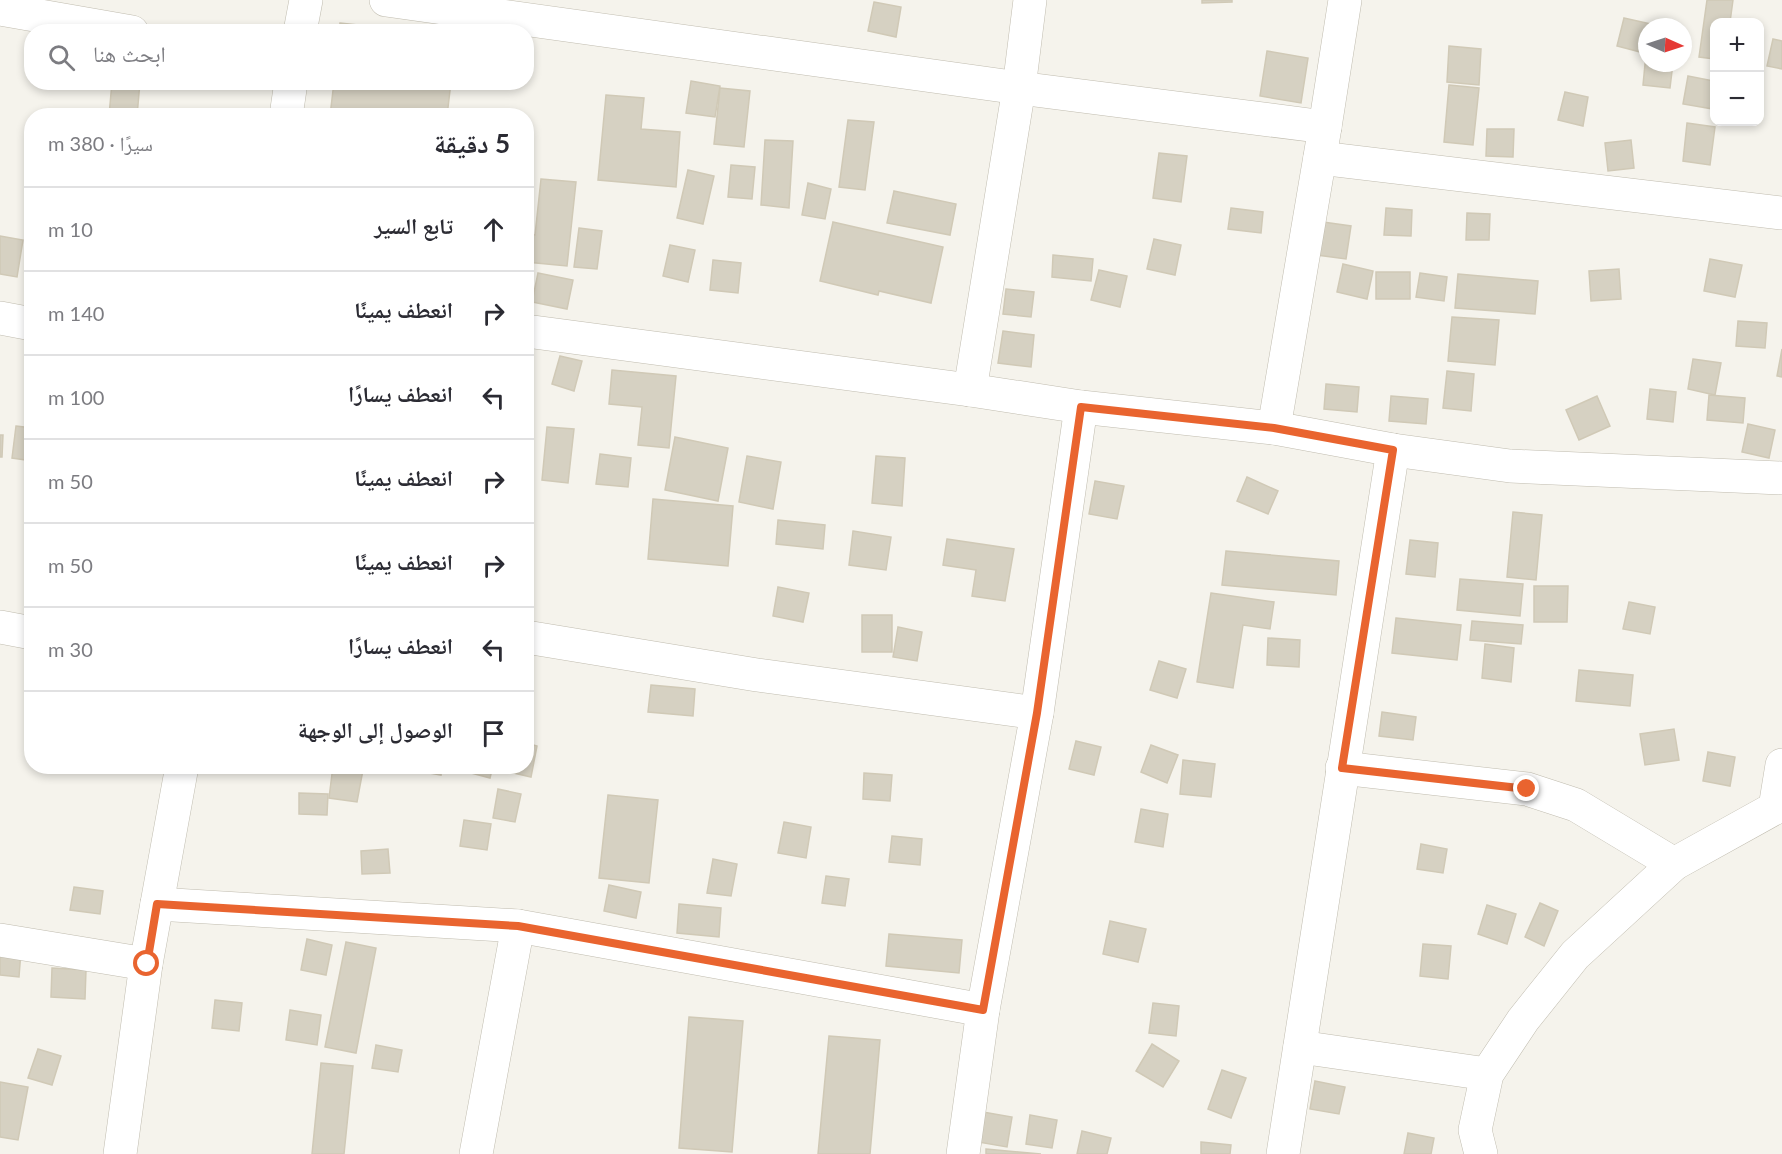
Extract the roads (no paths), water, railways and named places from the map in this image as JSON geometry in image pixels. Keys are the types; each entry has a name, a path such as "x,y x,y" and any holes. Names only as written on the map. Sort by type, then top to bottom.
{"street":[{"path":"302,24 306,0"},
{"path":"386,0 1019,87 1323,143 1782,213"},
{"path":"970,390 1019,87 1030,0"},
{"path":"1274,428 1345,0"},
{"path":"0,9 86,24"},
{"path":"287,108 290,90"},
{"path":"0,318 24,322"},
{"path":"534,333 970,390 1081,407 1274,428 1393,450 1510,466 1782,478"},
{"path":"963,1154 983,1010 1037,713 1081,407"},
{"path":"1283,1154 1393,450"},
{"path":"0,627 24,632"},
{"path":"534,638 757,675 1037,713"},
{"path":"1481,1154 1475,1130 1487,1074 1523,1020 1575,955 1674,864 1778,804 1782,765"},
{"path":"1342,768 1527,789 1576,805 1674,864"},
{"path":"120,1154 147,964 181,774"},
{"path":"157,904 518,926 983,1010"},
{"path":"476,1154 518,926"},
{"path":"0,940 147,964"},
{"path":"1300,1047 1487,1074"}]}
